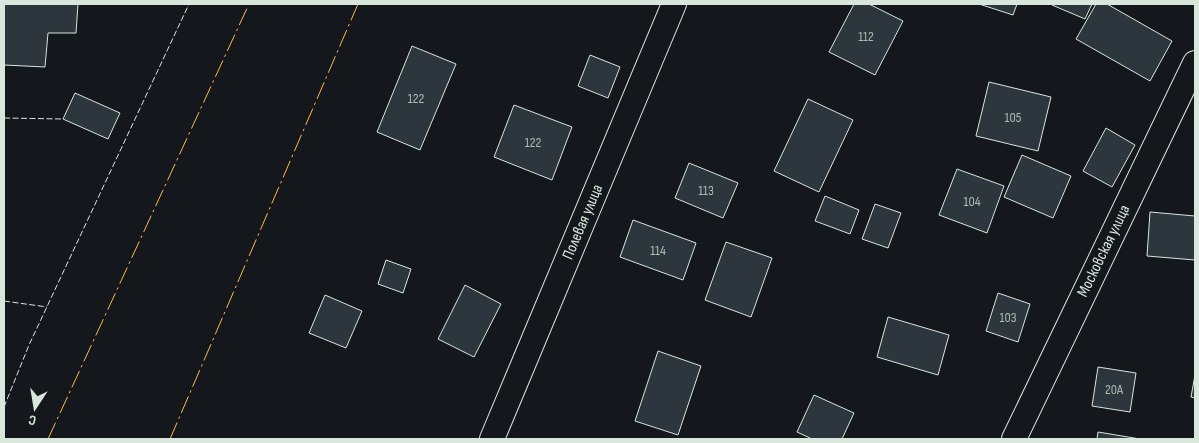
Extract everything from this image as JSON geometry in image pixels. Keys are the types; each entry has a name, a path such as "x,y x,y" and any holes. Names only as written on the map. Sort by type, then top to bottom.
{"street":[{"name":"Полевая улица","path":"492,439 674,4"},
{"name":"Московская улица","path":"1014,439 1195,63"}],"building":[{"path":"4,4 78,4 76,33 48,33 45,67 4,65"},
{"path":"854,4 869,4 903,21 875,75 829,52"},
{"path":"979,4 1017,4 1013,15"},
{"path":"1053,4 1092,4 1085,19"},
{"path":"1096,4 1107,4 1172,41 1150,81 1076,39"},
{"path":"412,46 456,64 420,150 377,132"},
{"path":"590,55 620,67 608,98 578,86"},
{"path":"989,82 1051,97 1038,151 976,136"},
{"path":"75,93 120,113 108,139 63,119"},
{"path":"808,99 853,120 819,192 774,171"},
{"path":"514,105 572,127 552,180 494,157"},
{"path":"1106,128 1135,145 1112,187 1083,171"},
{"path":"1022,155 1071,176 1053,218 1004,197"},
{"path":"689,163 738,183 723,218 675,198"},
{"path":"957,169 1004,186 987,233 939,215"},
{"path":"825,196 859,210 850,234 815,221"},
{"path":"875,204 901,213 888,248 862,239"},
{"path":"1150,212 1195,216 1195,260 1147,256"},
{"path":"633,220 696,243 683,280 620,257"},
{"path":"726,242 772,258 751,317 705,300"},
{"path":"386,260 411,269 403,293 378,284"},
{"path":"465,285 501,304 474,357 438,339"},
{"path":"998,293 1030,304 1018,342 986,331"},
{"path":"325,295 362,311 346,348 309,333"},
{"path":"888,317 949,335 938,375 877,357"},
{"path":"658,351 701,366 678,435 635,421"},
{"path":"1098,367 1136,373 1130,412 1092,406"},
{"path":"1195,375 1195,398 1191,397"},
{"path":"814,395 854,413 842,439 812,439 797,432"},
{"path":"1098,432 1140,439 1097,439"}],"fence":[{"path":"4,407 29,345 189,4"},
{"path":"4,118 63,119"},
{"path":"4,301 47,307"}],"power":[{"path":"48,439 249,4"},
{"path":"170,439 358,4"}]}
